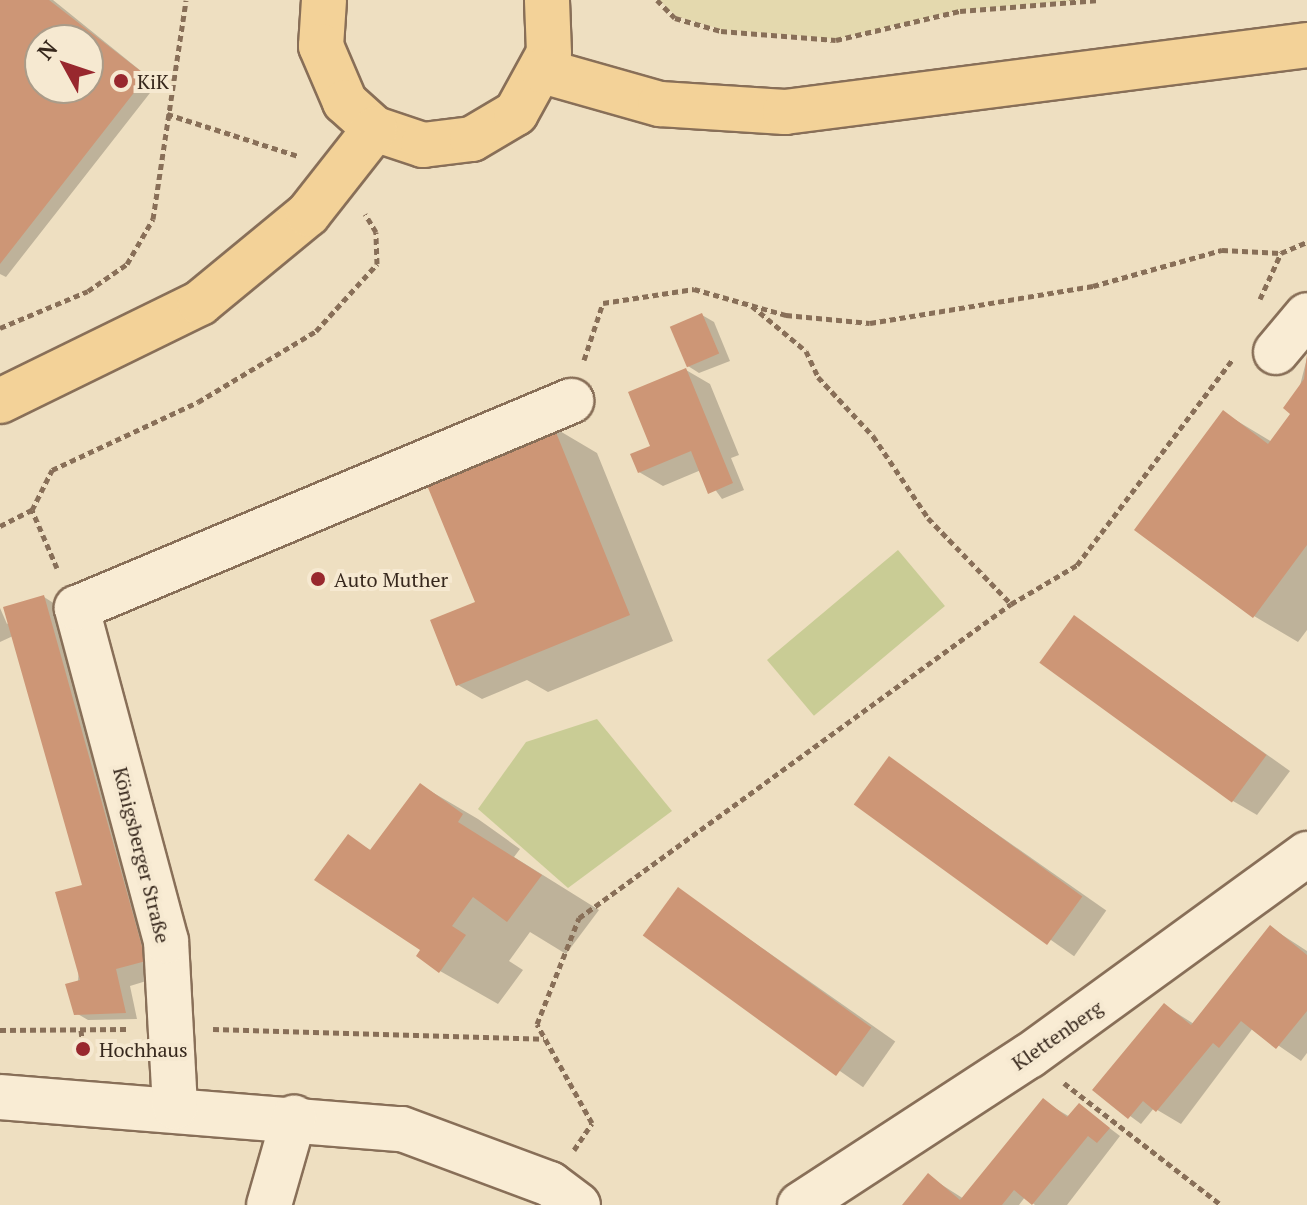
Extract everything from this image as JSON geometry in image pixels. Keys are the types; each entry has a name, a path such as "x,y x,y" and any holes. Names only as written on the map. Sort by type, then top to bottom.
{"main road":[{"path":"324,0 326,66 345,102 375,129 423,145 472,139 516,113 543,71 551,33 547,0"},
{"path":"543,71 660,104 785,112 1307,45"},
{"path":"0,401 200,303 308,214 375,129"}],"street":[{"path":"1257,350 1307,315"},
{"name":"Königsberger Straße","path":"175,1107 166,941 77,608 571,401"},
{"name":"Klettenberg","path":"800,1205 1029,1056 1307,854"},
{"path":"0,1097 175,1107 402,1129 564,1194"},
{"path":"269,1205 294,1118"}],"path":[{"path":"0,328 88,291 127,264 153,219 186,0"},
{"path":"657,0 675,18 721,31 836,40 960,11 1100,0"},
{"path":"571,401 603,303 694,289 749,302 786,315 870,323 1093,286 1222,250 1281,253 1307,242"},
{"path":"1256,307 1281,253"},
{"path":"749,302 806,351 818,377 873,436 928,518 1011,604"},
{"path":"564,1194 592,1123 537,1024 579,918 1011,604 1077,565 1257,350"},
{"path":"0,526 32,510"},
{"path":"0,1030 171,1027 544,1039"},
{"path":"81,1030 83,1049"},
{"path":"1029,1056 1221,1205"}],"shaded area":[{"path":"659,0 1084,0 960,10 837,39 720,29 676,16"}],"green space":[{"path":"898,550 945,606 814,716 767,660"},
{"path":"597,719 672,811 568,888 478,809 526,742"}],"building":[{"path":"0,0 49,0 80,24 24,24 24,104 104,104 104,43 147,76 0,264"},
{"path":"702,313 719,354 687,367 670,327"},
{"path":"1307,354 1307,545 1253,618 1134,530 1223,410 1268,444 1290,414 1283,408 1304,379"},
{"path":"686,368 733,483 708,494 691,451 638,473 630,454 650,446 628,392"},
{"path":"553,425 630,615 456,686 430,620 475,602 424,478"},
{"path":"44,595 146,961 116,969 126,1013 74,1015 65,984 80,980 55,892 82,885 3,607"},
{"path":"1074,615 1267,755 1232,803 1039,663"},
{"path":"889,756 1082,896 1047,945 854,805"},
{"path":"420,783 463,814 458,822 542,875 507,922 473,897 452,926 466,935 439,973 416,956 420,950 314,880 348,834 370,850"},
{"path":"678,887 871,1027 836,1076 643,936"},
{"path":"1270,925 1307,955 1307,1011 1276,1049 1241,1021 1219,1048 1213,1043 1156,1112 1143,1101 1128,1119 1092,1090 1164,1003 1191,1025"},
{"path":"1043,1098 1067,1117 1079,1103 1110,1128 1097,1143 1088,1136 1032,1205 1014,1190 1002,1205 902,1205 928,1173 960,1200"}],"place":[{"name":"KiK","path":"121,81"},
{"name":"Auto Muther","path":"318,579"},
{"name":"Hochhaus","path":"83,1049"}]}
